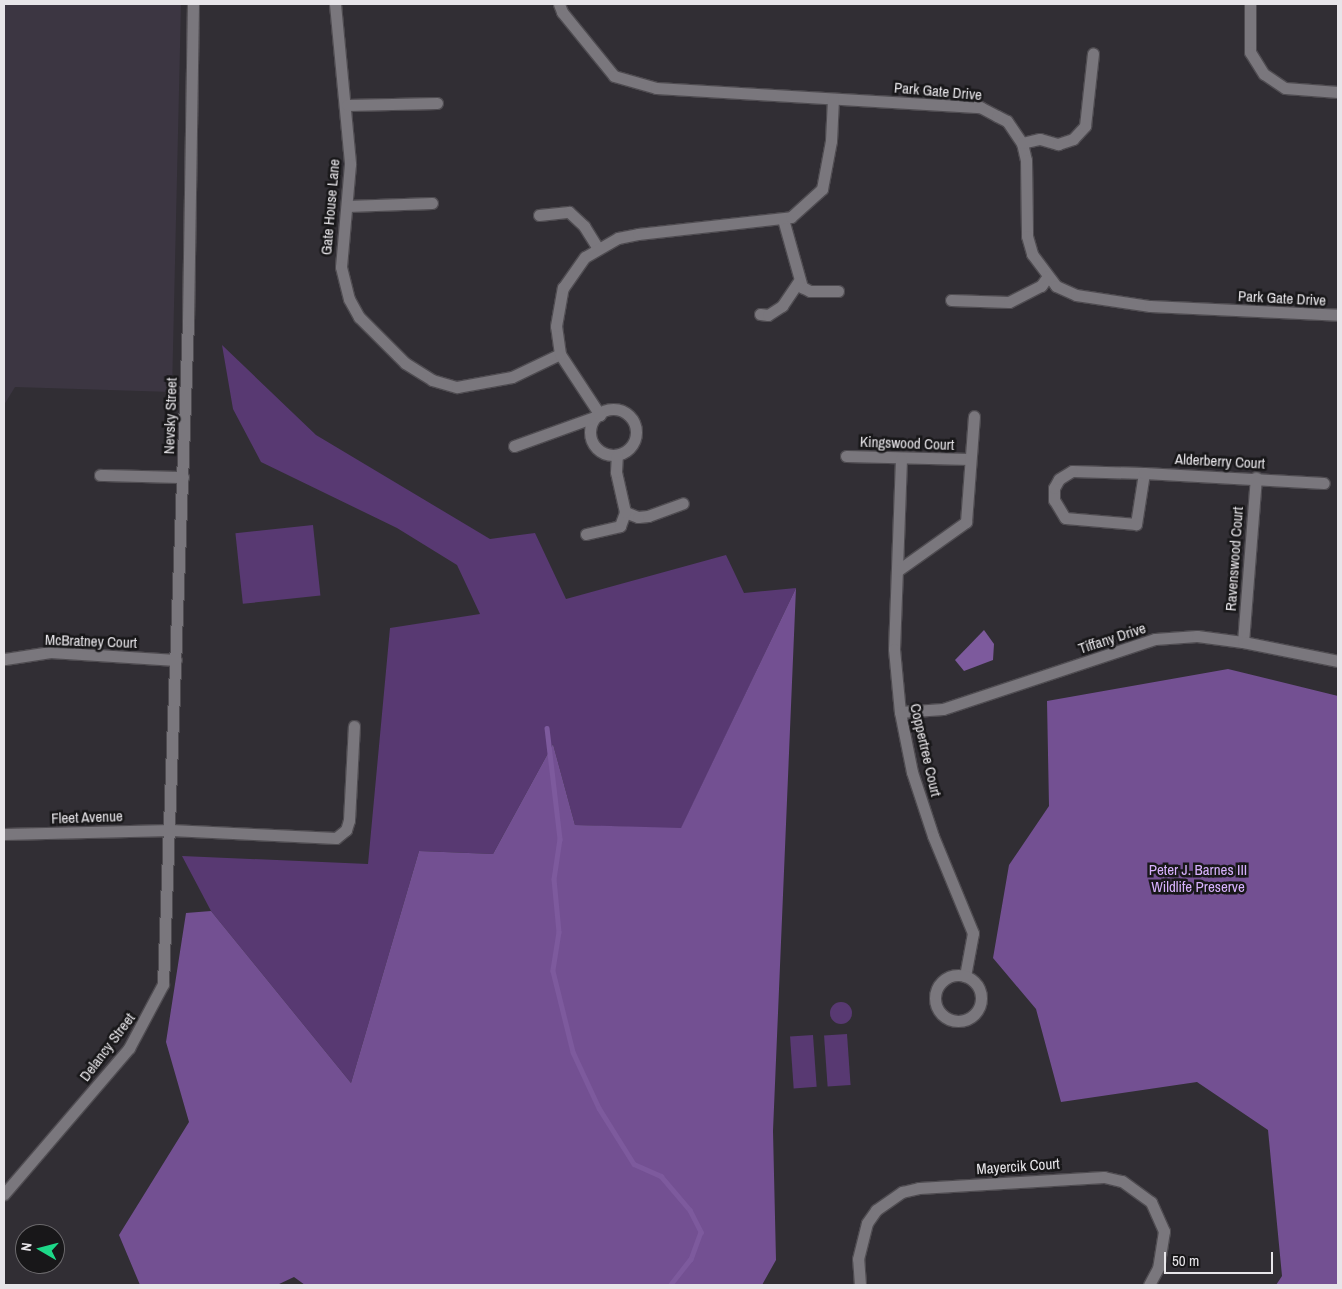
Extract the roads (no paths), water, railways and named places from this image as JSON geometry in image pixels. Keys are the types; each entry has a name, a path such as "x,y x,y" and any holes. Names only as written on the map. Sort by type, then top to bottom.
{"street":[{"name":"Nevsky Street","path":"171,830 183,477 193,4"},
{"name":"Gate House Lane","path":"335,4 347,105 350,164 347,206 340,256 349,299 372,332 405,363 432,380 457,386 478,386 512,377 560,354"},
{"name":"Park Gate Drive","path":"560,4 562,12 614,76 656,88 980,107 1007,121 1022,143 1026,160 1027,236 1032,254 1056,286 1076,295 1150,306 1338,315"},
{"path":"1250,4 1250,52 1264,74 1285,88 1338,92"},
{"path":"1022,143 1040,138 1058,144 1073,138 1085,126 1093,53"},
{"path":"600,415 560,354 556,326 563,288 572,272 598,248 638,234 783,219 809,205 822,189 828,167 833,99"},
{"path":"347,105 437,103"},
{"path":"347,206 432,203"},
{"path":"539,215 569,212 584,226 598,248"},
{"path":"783,219 798,282 810,292 838,291"},
{"path":"951,300 1009,302 1041,286 1048,276"},
{"path":"760,314 768,314 782,306 798,282"},
{"path":"514,446 600,415 620,411 636,426 630,448 617,455 603,452 593,442 591,427 600,415"},
{"path":"970,459 974,416"},
{"path":"586,534 620,526 625,512 616,472 617,455"},
{"name":"Kingswood Court","path":"846,456 900,459 970,459 966,522 897,571"},
{"name":"Coppertree Court","path":"900,459 894,648 900,712 912,772 933,836 973,934 965,976"},
{"name":"Alderberry Court","path":"1144,473 1136,524 1065,518 1054,500 1059,479 1072,471 1144,473 1256,478 1324,483"},
{"path":"100,475 183,477"},
{"name":"Ravenswood Court","path":"1243,642 1256,478"},
{"path":"625,512 638,517 648,516 683,503"},
{"name":"Tiffany Drive","path":"900,712 943,709 1155,639 1196,636 1243,642 1338,661"},
{"name":"McBratney Court","path":"4,659 50,652 176,660"},
{"name":"Fleet Avenue","path":"4,834 171,830 341,836 350,814 354,726"},
{"name":"Delancy Street","path":"4,1194 129,1048 150,1015 163,984 171,830"},
{"path":"950,976 965,976 980,992 979,1007 969,1018 948,1019 937,1008 935,993 950,976"},
{"name":"Mayercik Court","path":"860,1285 858,1259 867,1223 876,1210 902,1192 919,1188 1104,1177 1122,1181 1144,1196 1160,1223 1162,1251 1148,1285"}],"waterway":[{"path":"547,728 560,839 554,879 559,932 553,971 573,1052 599,1108 634,1164 661,1176 690,1210 701,1232 691,1259 671,1285"}],"park label":[{"name":"Peter J. Barnes III Wildlife Preserve","path":"1198,878"}]}
